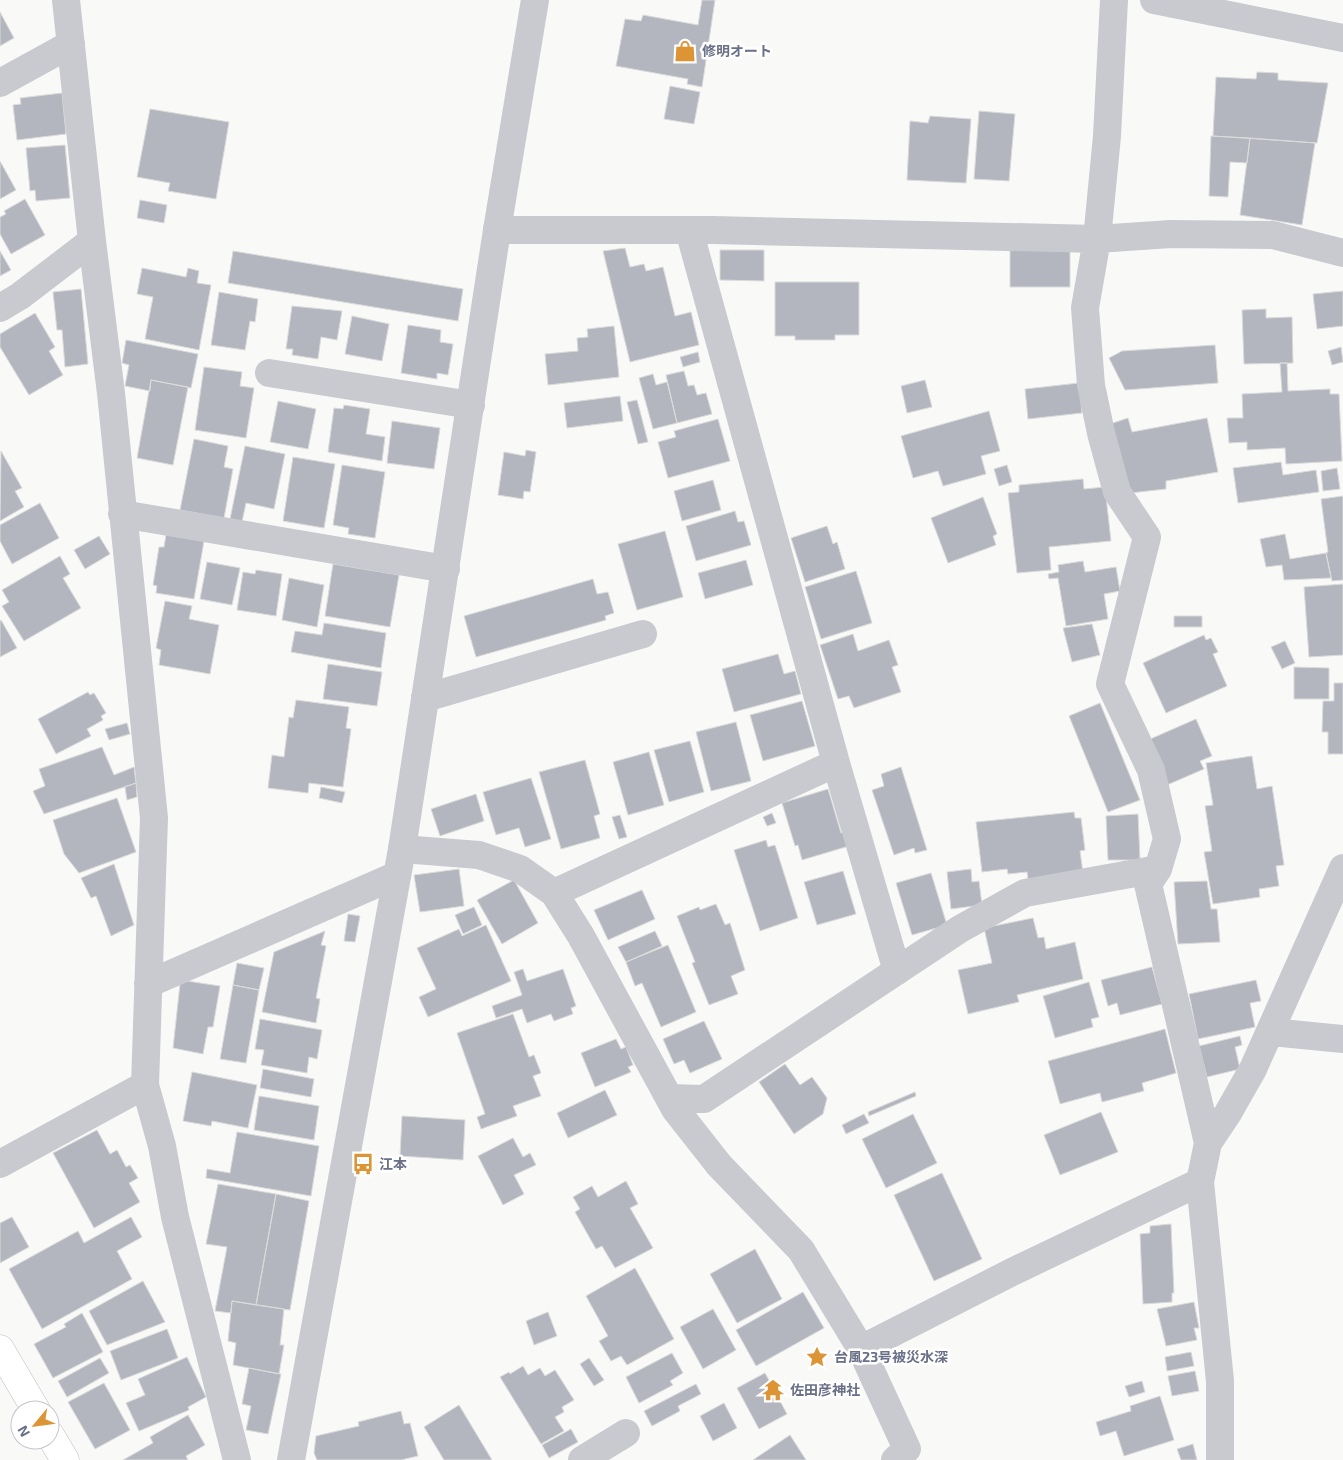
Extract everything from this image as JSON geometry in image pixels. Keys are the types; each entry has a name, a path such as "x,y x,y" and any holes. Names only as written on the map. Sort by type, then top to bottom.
{"main road":[{"path":"0,1349 30,1400"}],"street":[{"path":"66,0 92,241 111,393 154,818 145,1085 162,1146 175,1217 237,1460"},
{"path":"291,1460 400,862 497,230 536,0"},
{"path":"1114,0 1107,136 1096,239 1086,308 1091,385 1101,433 1117,492 1147,537 1110,684 1151,770 1167,839 1158,869 1148,884 1208,1143"},
{"path":"1154,0 1343,38"},
{"path":"0,82 71,44"},
{"path":"497,230 689,230 1096,239 1171,234 1273,235 1343,253"},
{"path":"689,230 836,763 897,971"},
{"path":"0,308 20,296 92,241"},
{"path":"269,373 471,405"},
{"path":"122,514 446,569"},
{"path":"425,698 643,634"},
{"path":"554,894 836,763"},
{"path":"148,984 400,862 479,854 520,869 554,894 581,936 669,1098 719,1165 800,1250 861,1348 907,1449 895,1460"},
{"path":"1220,1460 1220,1381 1200,1182 1208,1143 1245,1084 1271,1032 1343,868"},
{"path":"669,1098 704,1099 960,930 1025,893 1158,869"},
{"path":"1271,1032 1343,1039"},
{"path":"0,1164 145,1085"},
{"path":"861,1348 1012,1272 1200,1182"},
{"path":"582,1460 626,1433"}],"building":[{"path":"702,0 715,0 702,87 687,84 688,79 616,66 625,19 641,21 643,15 698,25"},
{"path":"0,12 14,38 0,46"},
{"path":"1257,72 1278,73 1278,80 1328,83 1317,143 1213,136 1216,77 1256,79"},
{"path":"670,86 700,92 694,124 664,119"},
{"path":"62,93 66,134 17,140 13,105 21,104 20,98"},
{"path":"150,109 229,122 216,199 168,191 170,183 137,177"},
{"path":"979,111 1015,114 1009,181 974,179"},
{"path":"930,116 971,119 966,183 907,180 910,121 928,123"},
{"path":"1211,136 1250,138 1247,163 1230,162 1228,197 1209,196"},
{"path":"1250,138 1315,143 1302,225 1240,215"},
{"path":"65,145 70,198 36,201 35,190 30,191 26,148"},
{"path":"0,161 16,190 0,199"},
{"path":"25,199 45,235 11,254 0,234 0,217 6,214 4,211"},
{"path":"140,200 167,205 164,223 137,218"},
{"path":"1070,247 1070,287 1010,287 1010,248"},
{"path":"625,248 630,267 644,264 646,271 663,267 675,316 691,312 699,345 630,362 603,251"},
{"path":"720,250 764,250 764,281 720,280"},
{"path":"0,251 11,270 0,276"},
{"path":"233,251 463,289 458,321 228,283"},
{"path":"142,268 186,277 188,268 199,271 197,283 211,285 199,350 145,339 153,297 137,294"},
{"path":"775,282 859,282 859,335 835,335 835,340 795,340 795,336 775,336"},
{"path":"81,289 88,364 65,367 62,330 57,330 53,292"},
{"path":"1343,291 1343,326 1317,329 1313,294"},
{"path":"219,292 258,299 255,322 250,321 245,350 211,345"},
{"path":"292,306 342,311 337,340 321,337 318,359 292,355 293,349 286,349"},
{"path":"1266,309 1266,318 1292,317 1293,363 1244,364 1242,310"},
{"path":"35,313 55,347 49,351 63,375 29,395 0,347 0,334"},
{"path":"352,316 389,324 382,361 345,354"},
{"path":"408,325 441,330 440,342 453,344 448,375 437,373 437,379 401,373"},
{"path":"614,326 619,377 548,385 545,354 578,351 577,338 588,337 587,329"},
{"path":"126,340 198,354 191,388 151,380 150,391 125,386 129,365 122,363"},
{"path":"1215,345 1218,383 1125,390 1109,358 1122,351"},
{"path":"1341,347 1343,362 1332,365 1328,351"},
{"path":"698,352 700,362 683,367 680,357"},
{"path":"1280,363 1287,363 1288,391 1330,389 1330,394 1339,394 1342,461 1286,464 1285,448 1247,450 1247,442 1229,443 1227,418 1243,418 1242,394 1282,392"},
{"path":"204,367 242,372 240,386 254,388 246,438 195,430"},
{"path":"684,371 688,386 694,385 697,395 706,393 712,414 677,423 666,375"},
{"path":"653,374 656,385 667,382 677,423 653,429 639,378"},
{"path":"151,380 188,387 173,465 137,458"},
{"path":"925,380 932,407 907,413 901,386"},
{"path":"1079,383 1082,413 1028,419 1025,389"},
{"path":"620,396 623,421 567,428 564,403"},
{"path":"637,400 648,442 638,444 627,402"},
{"path":"278,401 316,409 308,449 270,442"},
{"path":"344,405 370,409 366,434 385,437 382,461 328,452 334,408 343,409"},
{"path":"989,411 1000,451 981,456 986,474 943,486 938,471 913,478 901,436"},
{"path":"1128,418 1132,432 1207,418 1218,472 1166,481 1166,489 1130,493 1110,424"},
{"path":"718,419 730,461 668,478 658,442 676,437 674,431"},
{"path":"392,421 440,428 434,469 387,463"},
{"path":"194,439 228,446 224,467 233,469 224,518 180,510"},
{"path":"245,446 285,454 274,509 246,503 242,522 230,519"},
{"path":"526,450 536,452 530,492 524,491 523,499 498,495 504,452 525,456"},
{"path":"1,451 22,488 15,491 24,507 0,521"},
{"path":"293,457 335,464 324,528 283,521"},
{"path":"1281,462 1283,475 1316,470 1319,492 1238,503 1233,468"},
{"path":"342,465 385,472 375,538 348,534 349,528 333,525"},
{"path":"1007,465 1012,482 999,486 994,469"},
{"path":"1337,468 1340,489 1323,491 1321,471"},
{"path":"1083,479 1084,489 1105,487 1111,541 1049,547 1051,570 1017,573 1008,493 1019,492 1019,485"},
{"path":"713,480 721,510 682,521 674,491"},
{"path":"1343,496 1343,580 1332,581 1326,553 1328,552 1321,499"},
{"path":"983,497 997,534 993,536 996,545 948,563 931,518"},
{"path":"40,503 59,538 12,564 0,541 0,525"},
{"path":"735,511 738,522 744,521 751,545 696,561 686,526"},
{"path":"827,526 833,544 837,542 845,569 805,582 791,538"},
{"path":"665,531 683,597 637,610 618,544"},
{"path":"1285,534 1290,559 1326,553 1331,578 1284,580 1282,565 1266,567 1260,539"},
{"path":"166,535 204,541 194,599 156,593 157,586 153,585 159,547 164,547"},
{"path":"99,536 110,554 85,569 74,550"},
{"path":"60,556 70,574 63,578 81,608 24,641 2,606 9,602 2,590"},
{"path":"746,560 753,585 705,599 698,573"},
{"path":"1083,561 1085,572 1116,567 1120,591 1104,594 1108,619 1066,626 1058,578 1049,579 1048,574 1059,572 1058,565"},
{"path":"207,562 240,568 232,605 200,599"},
{"path":"333,564 399,575 390,627 325,616"},
{"path":"256,570 282,574 276,616 237,610 243,572 255,574"},
{"path":"856,571 872,623 821,639 805,587"},
{"path":"289,578 324,585 317,627 282,620"},
{"path":"593,579 597,594 608,592 614,613 605,616 606,620 476,657 464,616"},
{"path":"1343,584 1343,655 1309,657 1304,587"},
{"path":"165,601 192,606 189,619 219,625 210,674 159,665 161,650 156,648"},
{"path":"1174,616 1202,616 1202,627 1174,627"},
{"path":"0,621 17,648 0,657"},
{"path":"324,623 386,633 381,668 291,652 295,631 322,635"},
{"path":"1092,624 1100,655 1072,662 1063,628"},
{"path":"853,634 858,651 889,640 898,665 892,667 901,692 854,708 849,696 838,699 820,645"},
{"path":"1204,635 1206,640 1211,638 1218,652 1213,654 1227,686 1166,713 1143,663"},
{"path":"1285,641 1295,663 1282,669 1271,647"},
{"path":"778,654 784,674 795,671 801,694 734,712 722,669"},
{"path":"328,664 382,672 377,706 323,699"},
{"path":"1294,667 1329,668 1329,699 1294,699"},
{"path":"1334,683 1343,683 1343,754 1328,754 1328,732 1322,732 1323,701 1334,701"},
{"path":"88,692 90,695 94,693 106,713 101,716 103,720 87,729 91,736 56,754 38,719"},
{"path":"296,700 349,707 346,728 351,729 343,787 309,783 308,793 268,788 272,755 284,757 289,717 293,718"},
{"path":"802,701 815,746 763,761 750,715"},
{"path":"1100,703 1140,800 1108,812 1069,716"},
{"path":"1196,719 1212,756 1200,761 1204,769 1167,785 1148,740"},
{"path":"736,722 751,781 711,791 696,732"},
{"path":"127,723 130,734 109,740 105,729"},
{"path":"690,741 704,792 669,802 654,750"},
{"path":"102,747 114,775 134,767 136,783 44,814 33,791 45,786 39,769"},
{"path":"649,752 664,805 628,815 613,762"},
{"path":"1252,756 1257,789 1272,786 1284,865 1276,866 1279,886 1259,889 1260,897 1213,904 1204,852 1212,851 1205,806 1213,805 1206,763"},
{"path":"585,760 600,814 594,816 600,838 561,849 539,772"},
{"path":"901,767 927,850 915,853 914,848 894,855 872,790 884,786 881,774"},
{"path":"531,778 551,839 525,847 519,828 496,835 483,792"},
{"path":"136,783 137,797 127,800 125,787"},
{"path":"321,787 345,792 342,803 319,798"},
{"path":"828,789 841,833 846,832 849,846 802,860 798,845 795,846 782,803"},
{"path":"476,794 484,821 440,836 431,809"},
{"path":"117,798 136,852 79,873 64,854 53,820"},
{"path":"1074,812 1075,818 1081,818 1085,850 1080,851 1083,873 1028,879 1027,872 1008,874 1007,869 982,872 976,822"},
{"path":"772,813 776,823 767,826 763,817"},
{"path":"1138,814 1140,860 1108,860 1106,816"},
{"path":"620,815 627,837 619,839 612,817"},
{"path":"766,840 768,847 775,845 798,918 760,931 734,850"},
{"path":"114,864 134,925 111,936 96,896 91,898 81,878"},
{"path":"459,869 464,906 420,912 414,875"},
{"path":"971,869 972,882 979,881 982,905 951,909 947,872"},
{"path":"843,871 856,914 817,925 804,882"},
{"path":"931,873 947,925 912,935 896,883"},
{"path":"514,880 538,923 502,944 477,900"},
{"path":"1207,881 1211,909 1217,909 1220,942 1178,944 1174,882"},
{"path":"642,890 655,919 608,940 594,910"},
{"path":"716,904 725,925 730,923 745,970 731,976 738,994 709,1005 692,963 695,962 677,916 699,907 700,910"},
{"path":"474,907 482,925 463,934 455,915"},
{"path":"348,914 360,916 355,942 344,941"},
{"path":"1033,918 1038,938 1044,937 1046,949 1075,942 1083,979 1017,995 1019,1002 968,1014 958,970 992,963 984,928"},
{"path":"486,925 511,981 428,1017 419,997 436,989 417,948 459,929 462,936"},
{"path":"325,931 321,945 326,946 316,998 320,999 316,1023 262,1012 274,952"},
{"path":"655,931 662,946 626,962 618,947"},
{"path":"668,945 696,1012 661,1027 642,983 635,986 626,962"},
{"path":"237,963 264,968 259,990 233,985"},
{"path":"1152,967 1162,1004 1120,1015 1117,1003 1108,1006 1101,980"},
{"path":"523,969 527,981 563,969 576,1006 571,1008 573,1014 554,1021 551,1014 527,1023 522,1009 496,1018 492,1006 522,995 514,972"},
{"path":"1256,980 1261,1001 1250,1003 1255,1027 1198,1039 1189,994"},
{"path":"187,981 220,986 213,1027 208,1027 203,1054 173,1048 180,984"},
{"path":"1089,982 1099,1017 1091,1019 1093,1027 1055,1038 1043,996"},
{"path":"233,985 259,990 246,1063 220,1059"},
{"path":"513,1014 529,1057 534,1055 541,1073 533,1076 541,1096 513,1106 517,1116 481,1129 477,1117 485,1114 457,1033"},
{"path":"260,1019 322,1030 317,1059 309,1057 307,1073 261,1065 264,1050 255,1049"},
{"path":"704,1021 722,1059 690,1073 684,1060 674,1064 663,1039"},
{"path":"1165,1029 1176,1073 1142,1083 1144,1091 1102,1102 1100,1093 1060,1104 1048,1061"},
{"path":"1240,1036 1242,1045 1235,1047 1240,1069 1207,1077 1199,1046"},
{"path":"616,1039 621,1049 626,1047 633,1065 628,1067 631,1072 595,1087 581,1053"},
{"path":"785,1064 800,1085 812,1077 827,1098 823,1114 794,1134 759,1082"},
{"path":"263,1069 314,1079 311,1097 260,1088"},
{"path":"192,1072 257,1085 248,1128 212,1121 211,1126 183,1121"},
{"path":"605,1090 617,1115 568,1138 557,1113"},
{"path":"915,1092 916,1096 869,1116 868,1112"},
{"path":"259,1096 319,1106 314,1140 254,1130"},
{"path":"1101,1112 1118,1152 1060,1175 1044,1135"},
{"path":"864,1114 869,1123 846,1134 842,1125"},
{"path":"913,1114 937,1163 886,1188 862,1139"},
{"path":"402,1116 465,1120 463,1160 400,1156"},
{"path":"97,1130 110,1154 117,1150 126,1167 130,1165 138,1178 129,1183 140,1202 94,1228 53,1153"},
{"path":"237,1132 319,1146 311,1196 206,1178 207,1169 230,1173"},
{"path":"513,1138 523,1157 530,1153 536,1165 514,1175 524,1194 503,1205 478,1156"},
{"path":"942,1173 982,1259 934,1281 894,1195"},
{"path":"626,1181 638,1204 630,1208 653,1248 615,1268 602,1246 596,1249 575,1212 580,1209 573,1197 592,1186 598,1197"},
{"path":"218,1184 276,1194 256,1305 232,1301 231,1313 215,1311 227,1247 206,1244"},
{"path":"276,1194 309,1201 290,1310 256,1305"},
{"path":"12,1217 29,1247 0,1263 0,1223"},
{"path":"131,1217 142,1237 117,1251 132,1279 42,1329 9,1269 78,1231 84,1243"},
{"path":"1171,1224 1174,1293 1172,1293 1172,1302 1143,1304 1140,1234 1150,1233 1150,1226"},
{"path":"755,1249 782,1299 737,1323 710,1274"},
{"path":"635,1268 674,1339 627,1365 621,1356 611,1361 599,1341 608,1336 586,1296"},
{"path":"143,1281 165,1322 107,1345 89,1311"},
{"path":"803,1292 824,1328 756,1366 736,1330"},
{"path":"232,1301 284,1309 280,1345 284,1345 279,1374 233,1365 236,1343 228,1341"},
{"path":"1194,1302 1199,1328 1194,1328 1197,1340 1166,1346 1157,1309"},
{"path":"713,1309 736,1350 703,1369 680,1327"},
{"path":"548,1312 557,1336 534,1345 526,1321"},
{"path":"82,1313 103,1352 53,1378 34,1344 66,1327 64,1324"},
{"path":"167,1329 178,1358 121,1380 110,1351"},
{"path":"1191,1352 1194,1366 1167,1371 1165,1357"},
{"path":"672,1353 683,1373 670,1381 673,1385 639,1403 626,1377"},
{"path":"187,1357 206,1397 188,1407 189,1410 139,1431 126,1403 145,1395 138,1379"},
{"path":"100,1358 109,1373 67,1397 58,1381"},
{"path":"589,1358 604,1380 594,1386 580,1364"},
{"path":"523,1366 528,1375 540,1368 545,1376 555,1370 574,1400 562,1407 564,1412 555,1417 564,1431 541,1444 500,1377 509,1372 510,1374"},
{"path":"249,1368 281,1374 268,1434 246,1430 251,1406 242,1404"},
{"path":"1195,1371 1199,1391 1172,1396 1168,1376"},
{"path":"765,1373 787,1414 759,1429 737,1388"},
{"path":"1142,1381 1145,1392 1129,1397 1125,1386"},
{"path":"104,1383 130,1430 95,1449 68,1402"},
{"path":"696,1384 701,1394 678,1406 680,1411 652,1426 644,1411"},
{"path":"1160,1396 1174,1440 1124,1456 1116,1431 1100,1436 1096,1422 1131,1411 1130,1406"},
{"path":"724,1403 737,1428 713,1441 700,1416"},
{"path":"459,1405 492,1460 444,1460 424,1427"},
{"path":"401,1411 404,1424 410,1423 418,1456 401,1460 317,1460 314,1453 316,1436 359,1426 358,1422"},
{"path":"188,1415 205,1445 186,1456 188,1460 123,1460 153,1443 150,1437"},
{"path":"571,1429 578,1442 549,1458 542,1445"},
{"path":"790,1435 806,1460 753,1460"},
{"path":"1193,1444 1197,1460 1181,1460 1177,1449"}],"place":[{"name":"修明オート","path":"685,51"},
{"name":"江本","path":"363,1164"},
{"name":"台風23号被災水深","path":"817,1357"},
{"name":"佐田彦神社","path":"773,1390"}]}
